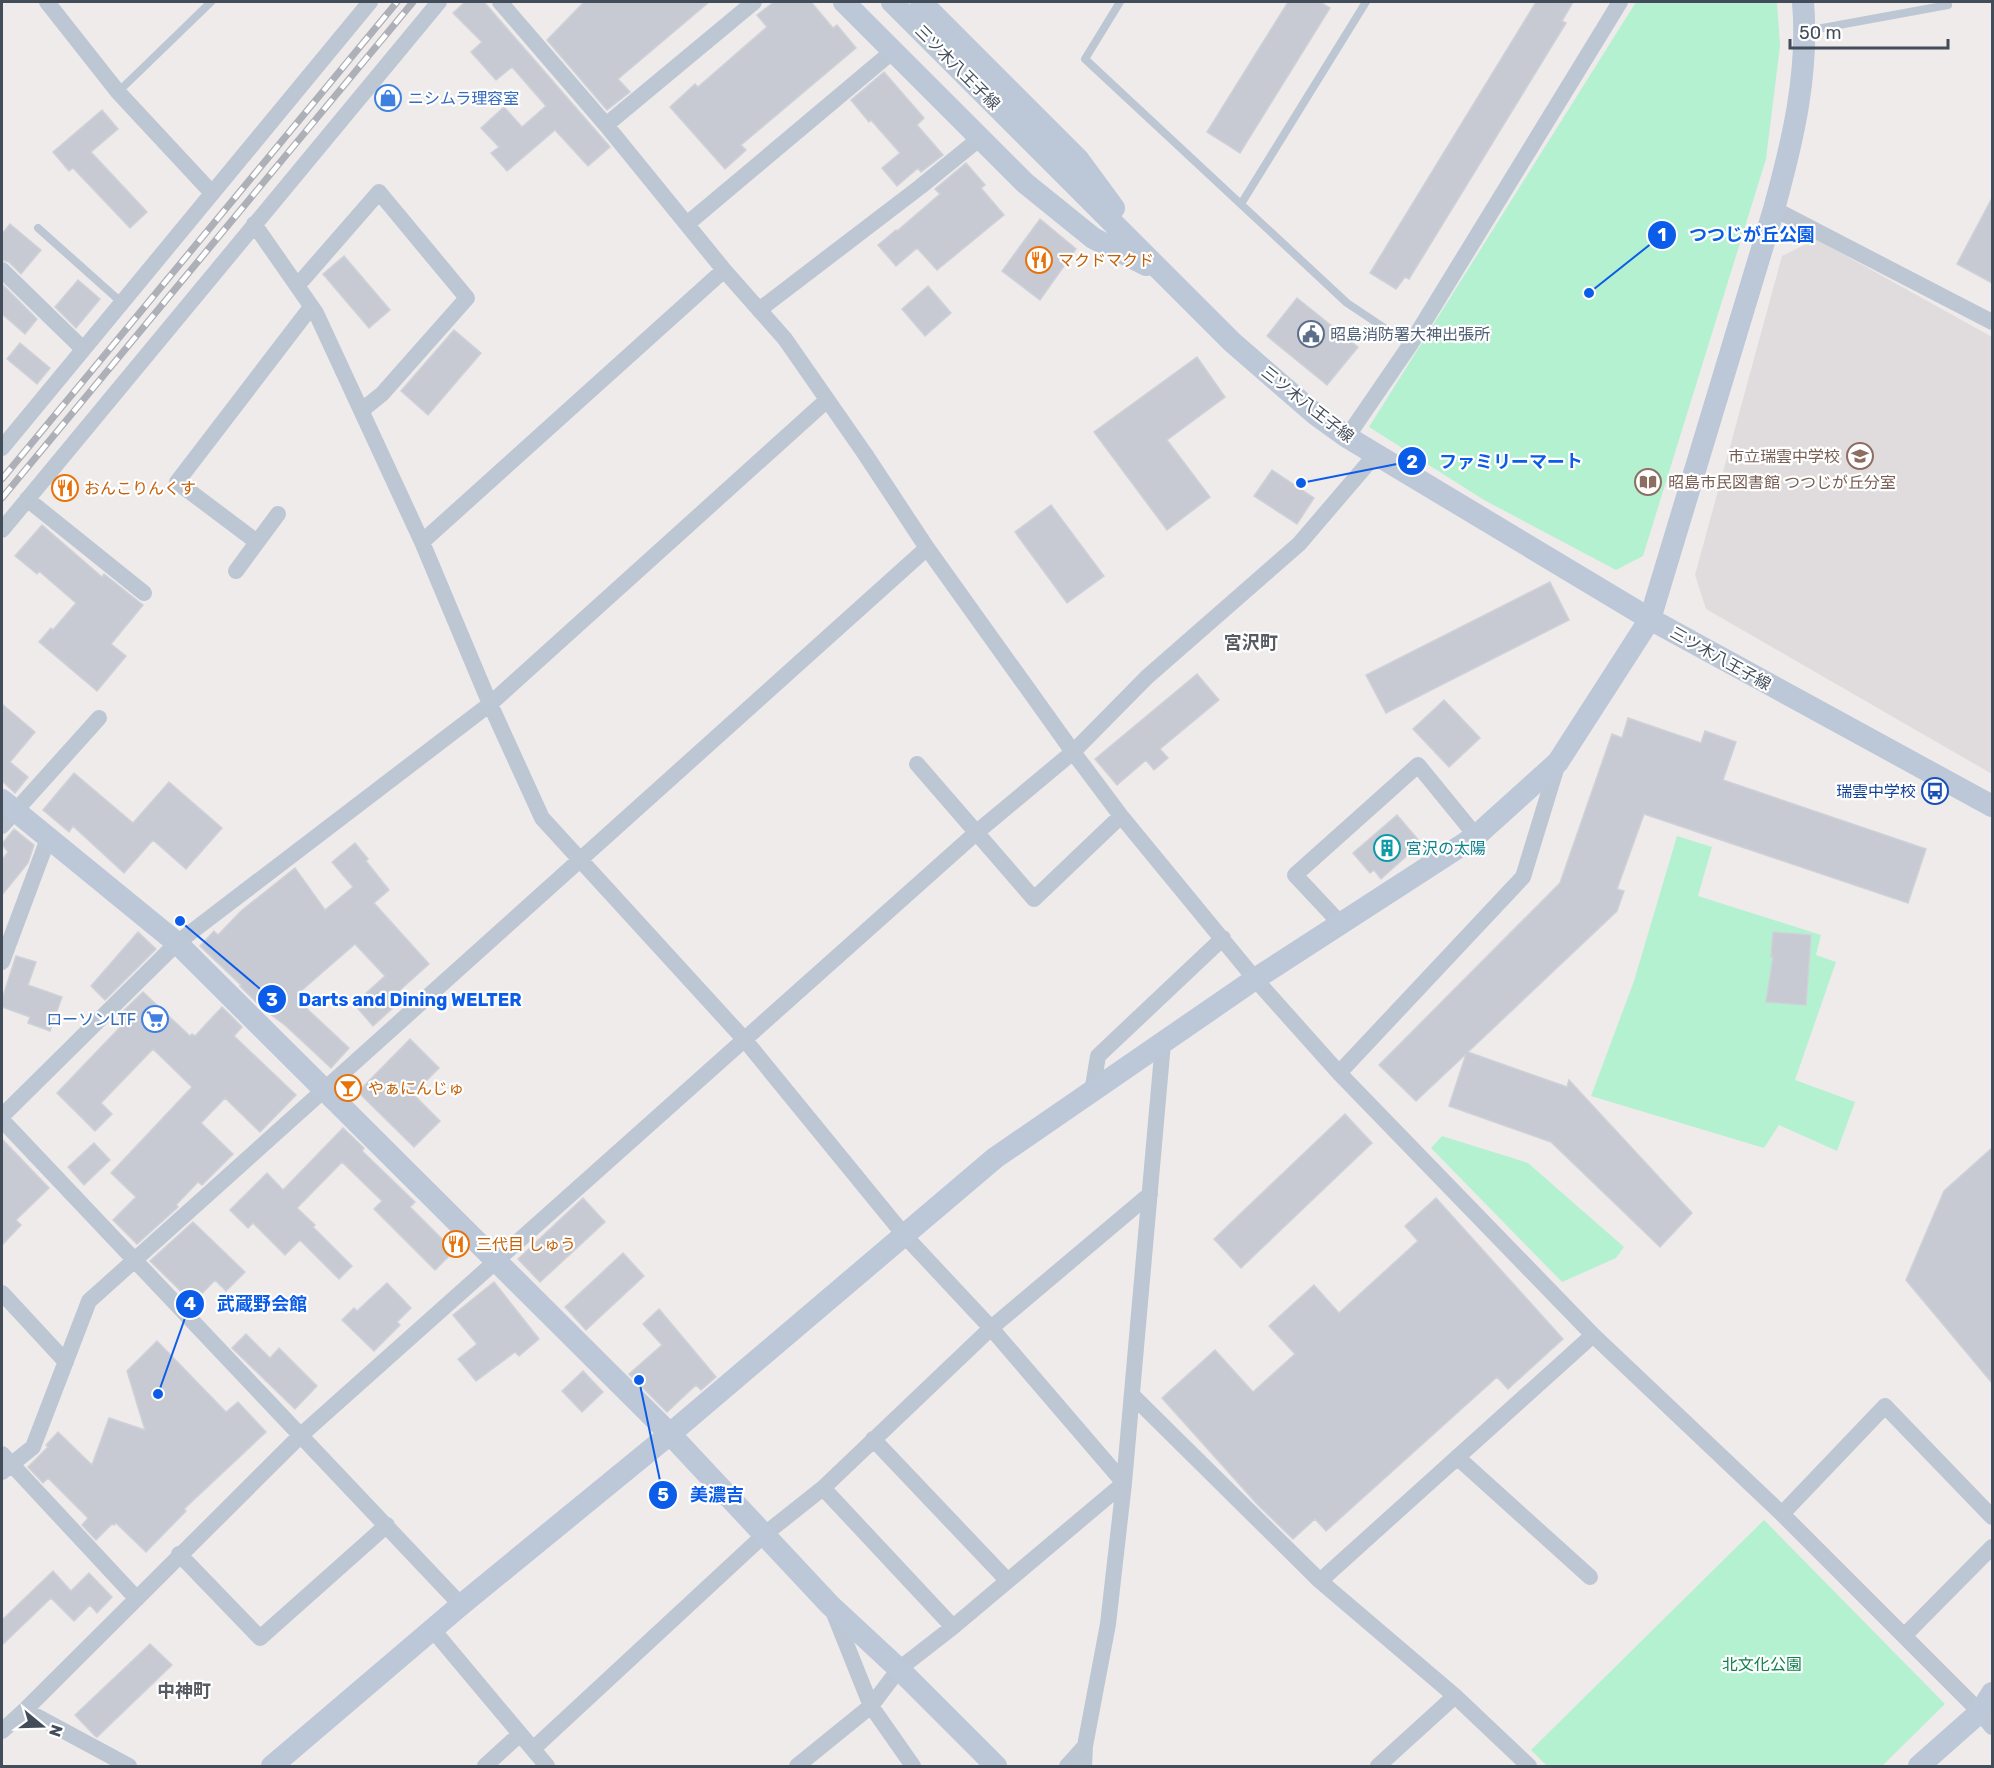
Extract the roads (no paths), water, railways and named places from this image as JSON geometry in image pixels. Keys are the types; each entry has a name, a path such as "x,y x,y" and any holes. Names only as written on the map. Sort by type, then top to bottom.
{"street":[{"path":"47,2 118,92 212,193"},
{"path":"2,448 370,2"},
{"path":"2,530 439,2"},
{"path":"500,2 606,125 724,270 785,339 927,548 1073,752 1121,816 1255,979 1339,1073 1593,1335 1782,1514 1986,1719"},
{"path":"606,125 754,2"},
{"path":"844,2 979,139 1032,188 1093,238 1163,274"},
{"name":"三ツ木八王子線","path":"892,2 1232,342 1315,414 1347,437 1650,619 1992,806"},
{"path":"921,2 1078,159 1163,274"},
{"path":"272,1767 461,1605 670,1434 905,1236 994,1158 1255,979 1476,836 1558,762 1650,619 1774,208 1792,140 1799,102 1806,32 1803,2"},
{"path":"1347,437 1410,345 1617,3"},
{"path":"687,224 893,51"},
{"path":"759,310 979,139"},
{"path":"1032,188 1039,188 1061,171"},
{"path":"298,285 379,192 467,298 382,394 362,410"},
{"path":"1774,208 1992,322"},
{"path":"254,224 316,313 422,542 490,704 542,818 744,1039 905,1236 991,1328 1124,1483"},
{"path":"2,270 83,349"},
{"path":"422,542 724,270"},
{"path":"257,542 177,482 311,307"},
{"path":"461,1605 134,1261 2,1118 177,943 490,704 827,400"},
{"path":"2,1731 301,1435 977,832 1073,752 1147,677 1299,544 1376,454"},
{"path":"27,499 144,593"},
{"path":"236,571 278,514"},
{"path":"137,1599 4,1463 33,1447 89,1301 927,548"},
{"path":"99,718 6,812 49,836 177,943 670,1434 830,1605 899,1669 996,1767"},
{"path":"1339,1073 1523,877 1558,762"},
{"path":"916,764 1035,899 1121,816"},
{"path":"1340,923 1295,875 1418,765 1476,836"},
{"path":"2,963 49,836"},
{"path":"1092,1092 1098,1056 1223,938"},
{"path":"1084,1767 1085,1746 1108,1624 1124,1483 1163,1043"},
{"path":"533,1749 765,1534 823,1488 991,1328 1150,1194"},
{"path":"2,1293 66,1362"},
{"path":"1320,1581 1593,1335"},
{"path":"1132,1395 1320,1581 1455,1696 1529,1767"},
{"path":"1782,1514 1885,1406 1992,1517"},
{"path":"873,1439 1006,1580"},
{"path":"1457,1457 1590,1576"},
{"path":"797,1767 871,1706 899,1669 1124,1483"},
{"path":"823,1488 952,1627"},
{"path":"179,1554 260,1638 387,1525"},
{"path":"1904,1636 1992,1547"},
{"path":"830,1605 871,1706 914,1767"},
{"path":"433,1630 547,1767"},
{"path":"1919,1767 1986,1719 1992,1693"},
{"path":"1378,1767 1455,1696"},
{"path":"25,1710 129,1767"},
{"path":"485,1767 520,1734"},
{"path":"1067,1767 1085,1746"}],"lane":[{"path":"195,2 203,10"},
{"path":"118,92 211,2"},
{"path":"1120,2 1085,59 1347,303 1410,345"},
{"path":"1241,204 1366,2"},
{"path":"1806,32 1948,5 1947,2"},
{"path":"38,228 121,302"}],"railway":[{"path":"2,479 397,2"},
{"path":"2,498 413,2"}],"place":[{"name":"ニシムラ理容室","path":"388,98"},
{"name":"マクドマクド","path":"1039,260"},
{"name":"つつじが丘公園","path":"1589,293"},
{"name":"昭島消防署大神出張所","path":"1311,334"},
{"name":"市立瑞雲中学校","path":"1860,456"},
{"name":"昭島市民図書館 つつじが丘分室","path":"1648,482"},
{"name":"ファミリーマート","path":"1301,483"},
{"name":"おんこりんくす","path":"65,488"},
{"name":"瑞雲中学校","path":"1935,791"},
{"name":"宮沢の太陽","path":"1387,848"},
{"name":"Darts and Dining WELTER","path":"180,921"},
{"name":"ローソンLTF","path":"155,1019"},
{"name":"やぁにんじゅ","path":"348,1088"},
{"name":"三代目 しゅう","path":"456,1244"},
{"name":"美濃吉","path":"639,1380"},
{"name":"武蔵野会館","path":"158,1394"}],"district":[{"name":"宮沢町","path":"1251,643"},
{"name":"中神町","path":"184,1691"}],"park label":[{"name":"北文化公園","path":"1762,1664"}]}
